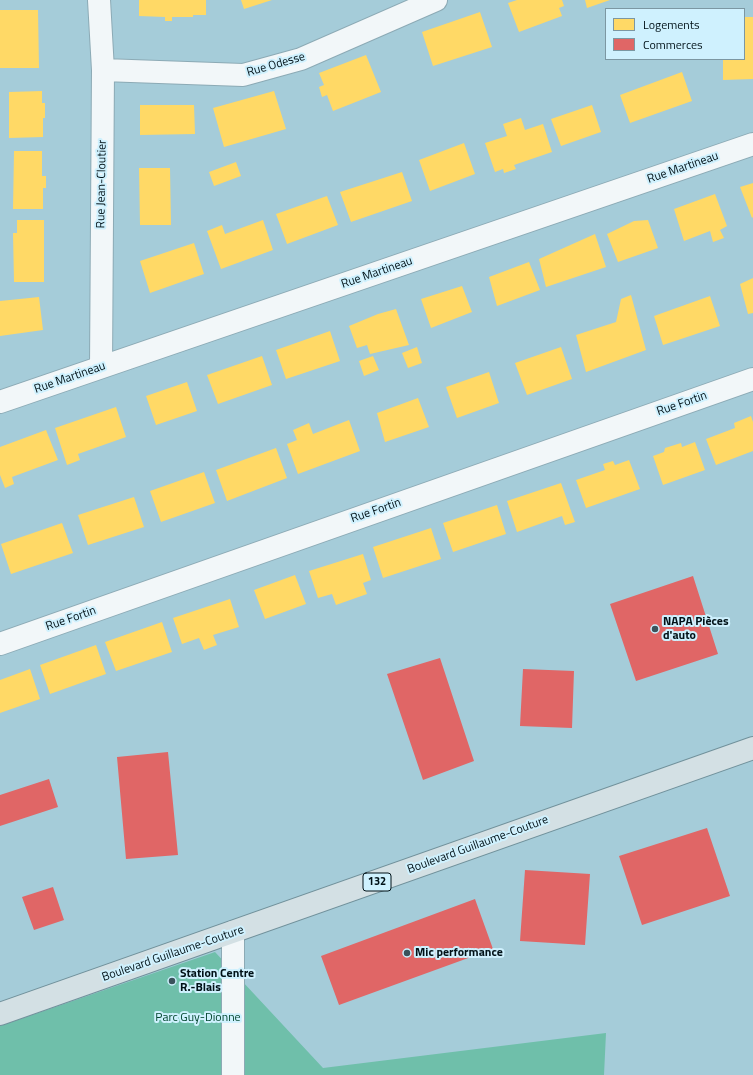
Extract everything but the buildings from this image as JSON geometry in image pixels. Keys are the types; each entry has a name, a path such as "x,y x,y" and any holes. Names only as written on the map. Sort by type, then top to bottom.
{"main road":[{"name":"Boulevard Guillaume-Couture","path":"0,1014 753,748"}],"street":[{"name":"Rue Jean-Cloutier","path":"99,0 103,70 101,367"},
{"name":"Rue Odesse","path":"103,70 243,75 301,59 436,0"},
{"name":"Rue Martineau","path":"0,402 753,144"},
{"name":"Rue Fortin","path":"0,644 753,379"},
{"path":"233,932 233,1075"}],"green space":[{"name":"Parc Guy-Dionne","path":"215,952 323,1068 606,1033 604,1075 0,1075 0,1026"}],"place":[{"name":"NAPA Pièces d'auto","path":"655,629"},
{"name":"Mic performance","path":"407,953"},
{"name":"Station Centre R.-Blais","path":"172,981"}]}
